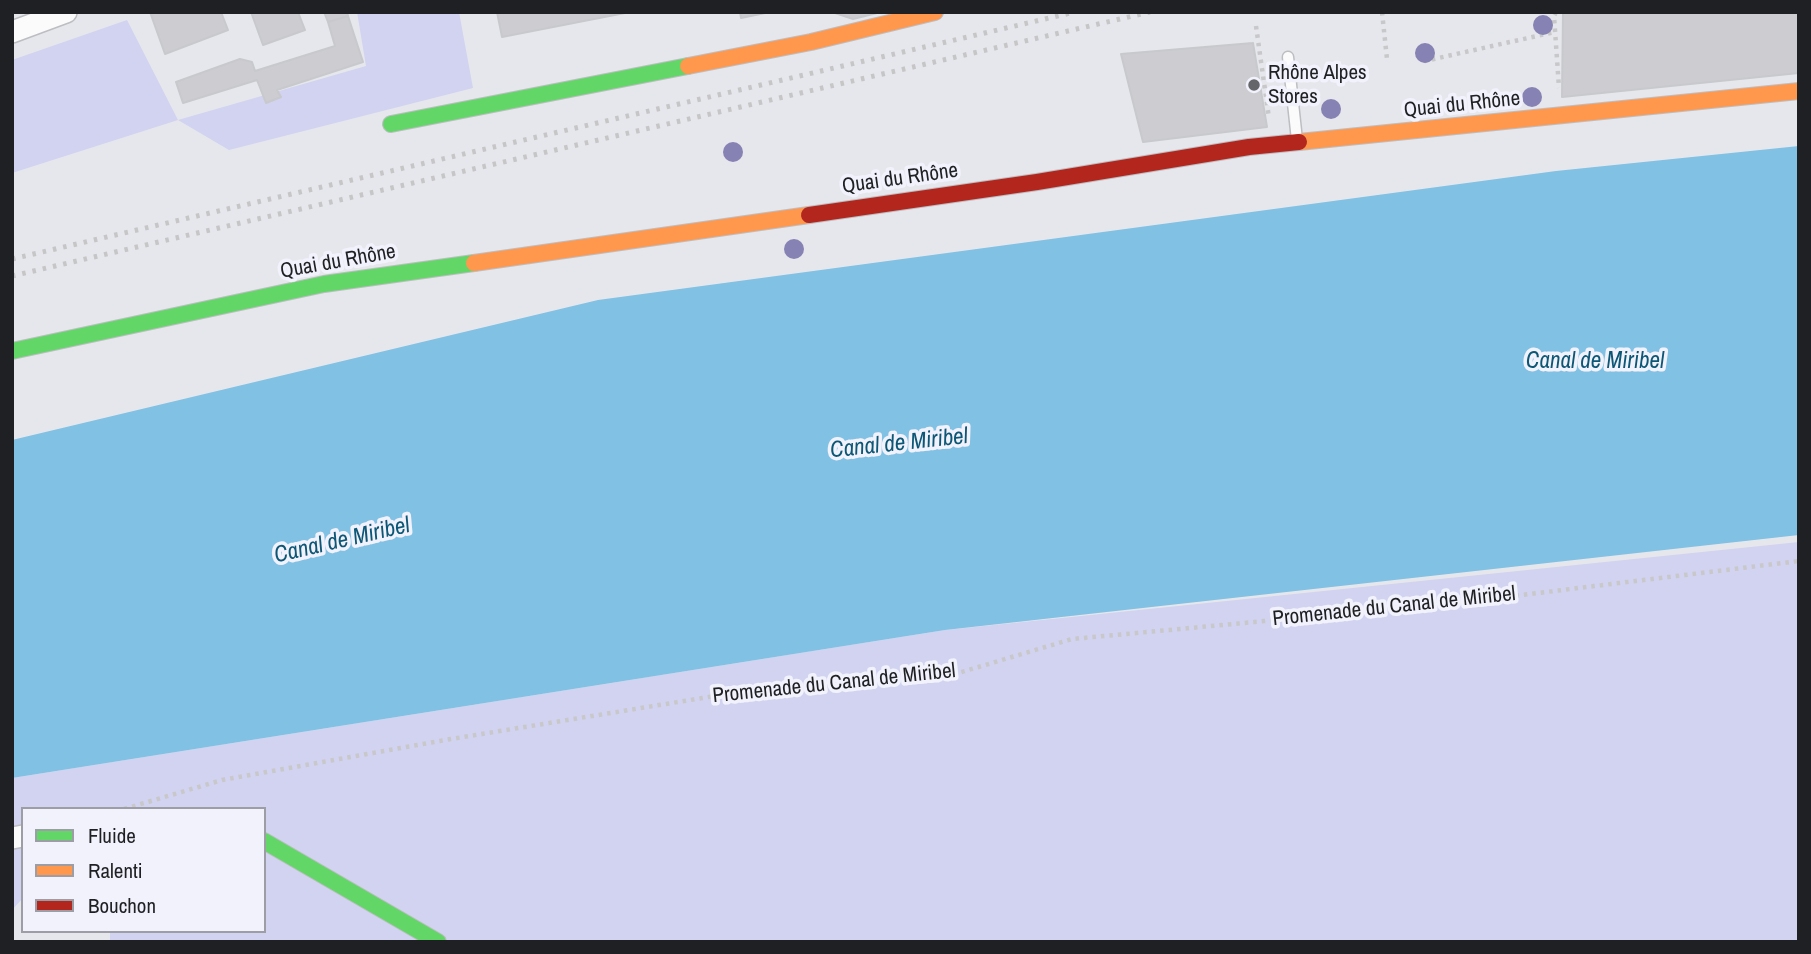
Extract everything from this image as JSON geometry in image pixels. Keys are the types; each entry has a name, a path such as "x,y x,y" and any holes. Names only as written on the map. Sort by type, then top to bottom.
{"street":[{"path":"23,23 66,12"},
{"path":"391,124 811,42 936,12"},
{"name":"Quai du Rhône","path":"12,351 324,284 1037,182 1249,147 1799,91"},
{"path":"266,842 438,942"}],"lane":[{"path":"1288,57 1298,143"}],"path":[{"path":"1381,12 1387,59"},
{"path":"1556,12 1554,16 1560,101"},
{"path":"1256,26 1270,131"},
{"path":"1417,55 1425,61 1555,32"},
{"name":"Promenade du Canal de Miribel","path":"131,807 222,780 727,694 956,674 1072,639 1448,604 1799,561"}],"shaded area":[{"path":"357,12 459,12 473,88 229,150 178,120 366,66"},
{"path":"127,20 178,120 12,173 12,60"},
{"path":"1799,542 1799,942 110,942 110,933 266,933 266,807 21,807 21,900 12,910 12,778 945,630"}],"water":[{"name":"Canal de Miribel","path":"1799,146 1799,535 945,630 12,778 12,440 598,300 1556,171"}],"building":[{"path":"150,12 221,12 228,30 165,54"},
{"path":"251,12 298,12 305,30 263,45"},
{"path":"324,12 347,12 348,16 328,22"},
{"path":"497,12 630,12 502,37"},
{"path":"740,12 770,12 741,18"},
{"path":"832,12 881,12 853,19"},
{"path":"1563,12 1799,12 1799,73 1562,97"},
{"path":"348,16 363,62 277,90 281,97 266,103 257,80 183,103 176,82 240,59 252,62 255,71 335,46 328,22"},
{"path":"1253,43 1267,127 1143,142 1121,54"}],"railway":[{"path":"12,259 1075,12"},
{"path":"12,276 1150,12"}],"traffic: fast":[{"path":"391,124 688,66"},
{"path":"12,351 324,284 474,263"},
{"path":"266,842 438,942"}],"traffic: slow":[{"path":"688,66 811,42 935,12"},
{"path":"1299,142 1799,91"},
{"path":"474,263 809,215"}],"traffic: jam":[{"path":"809,215 1037,182 1249,147 1299,142"}],"place":[{"name":"Rhône Alpes Stores","path":"1254,85"}]}
